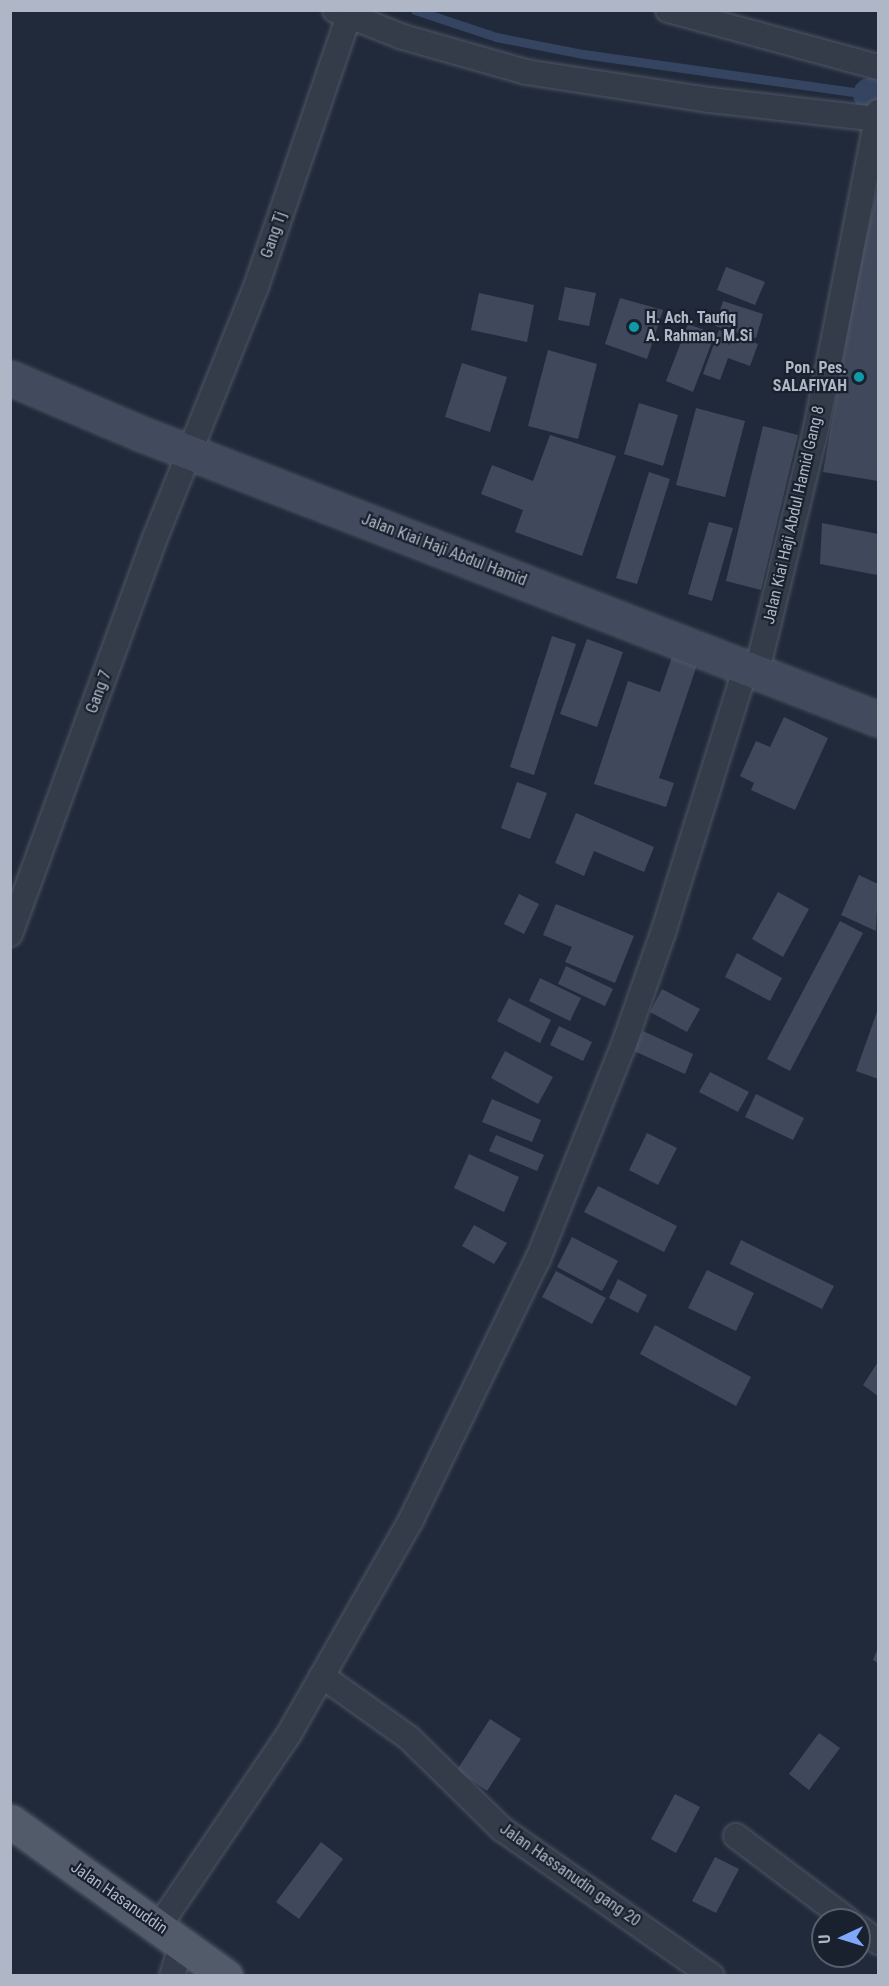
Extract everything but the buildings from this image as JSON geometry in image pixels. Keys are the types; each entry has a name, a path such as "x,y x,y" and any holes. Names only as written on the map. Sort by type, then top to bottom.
{"main road":[{"name":"Jalan Hasanuddin","path":"14,1831 171,1935 226,1976"}],"street":[{"path":"668,10 746,20 879,67"},
{"path":"342,13 403,37 526,72 710,100 877,116"},
{"name":"Gang Tj","path":"190,451 256,287 342,13"},
{"name":"Jalan Kiai Haji Abdul Hamid Gang 8","path":"172,1976 171,1935 411,1520 538,1258 623,1047 660,944 751,669 813,440 877,116"},
{"name":"Jalan Kiai Haji Abdul Hamid","path":"10,378 190,451 879,719"},
{"name":"Gang 7","path":"10,934 190,451"},
{"name":"Jalan Hassanudin gang 20","path":"322,1676 409,1738 502,1829 712,1976"},
{"path":"736,1836 832,1908"}],"waterway":[{"path":"415,10 496,37 583,54 869,94"},
{"path":"869,94 878,96"}],"place":[{"name":"H. Ach. Taufiq A. Rahman, M.Si","path":"634,327"},
{"name":"Pon. Pes. SALAFIYAH","path":"859,377"}]}
